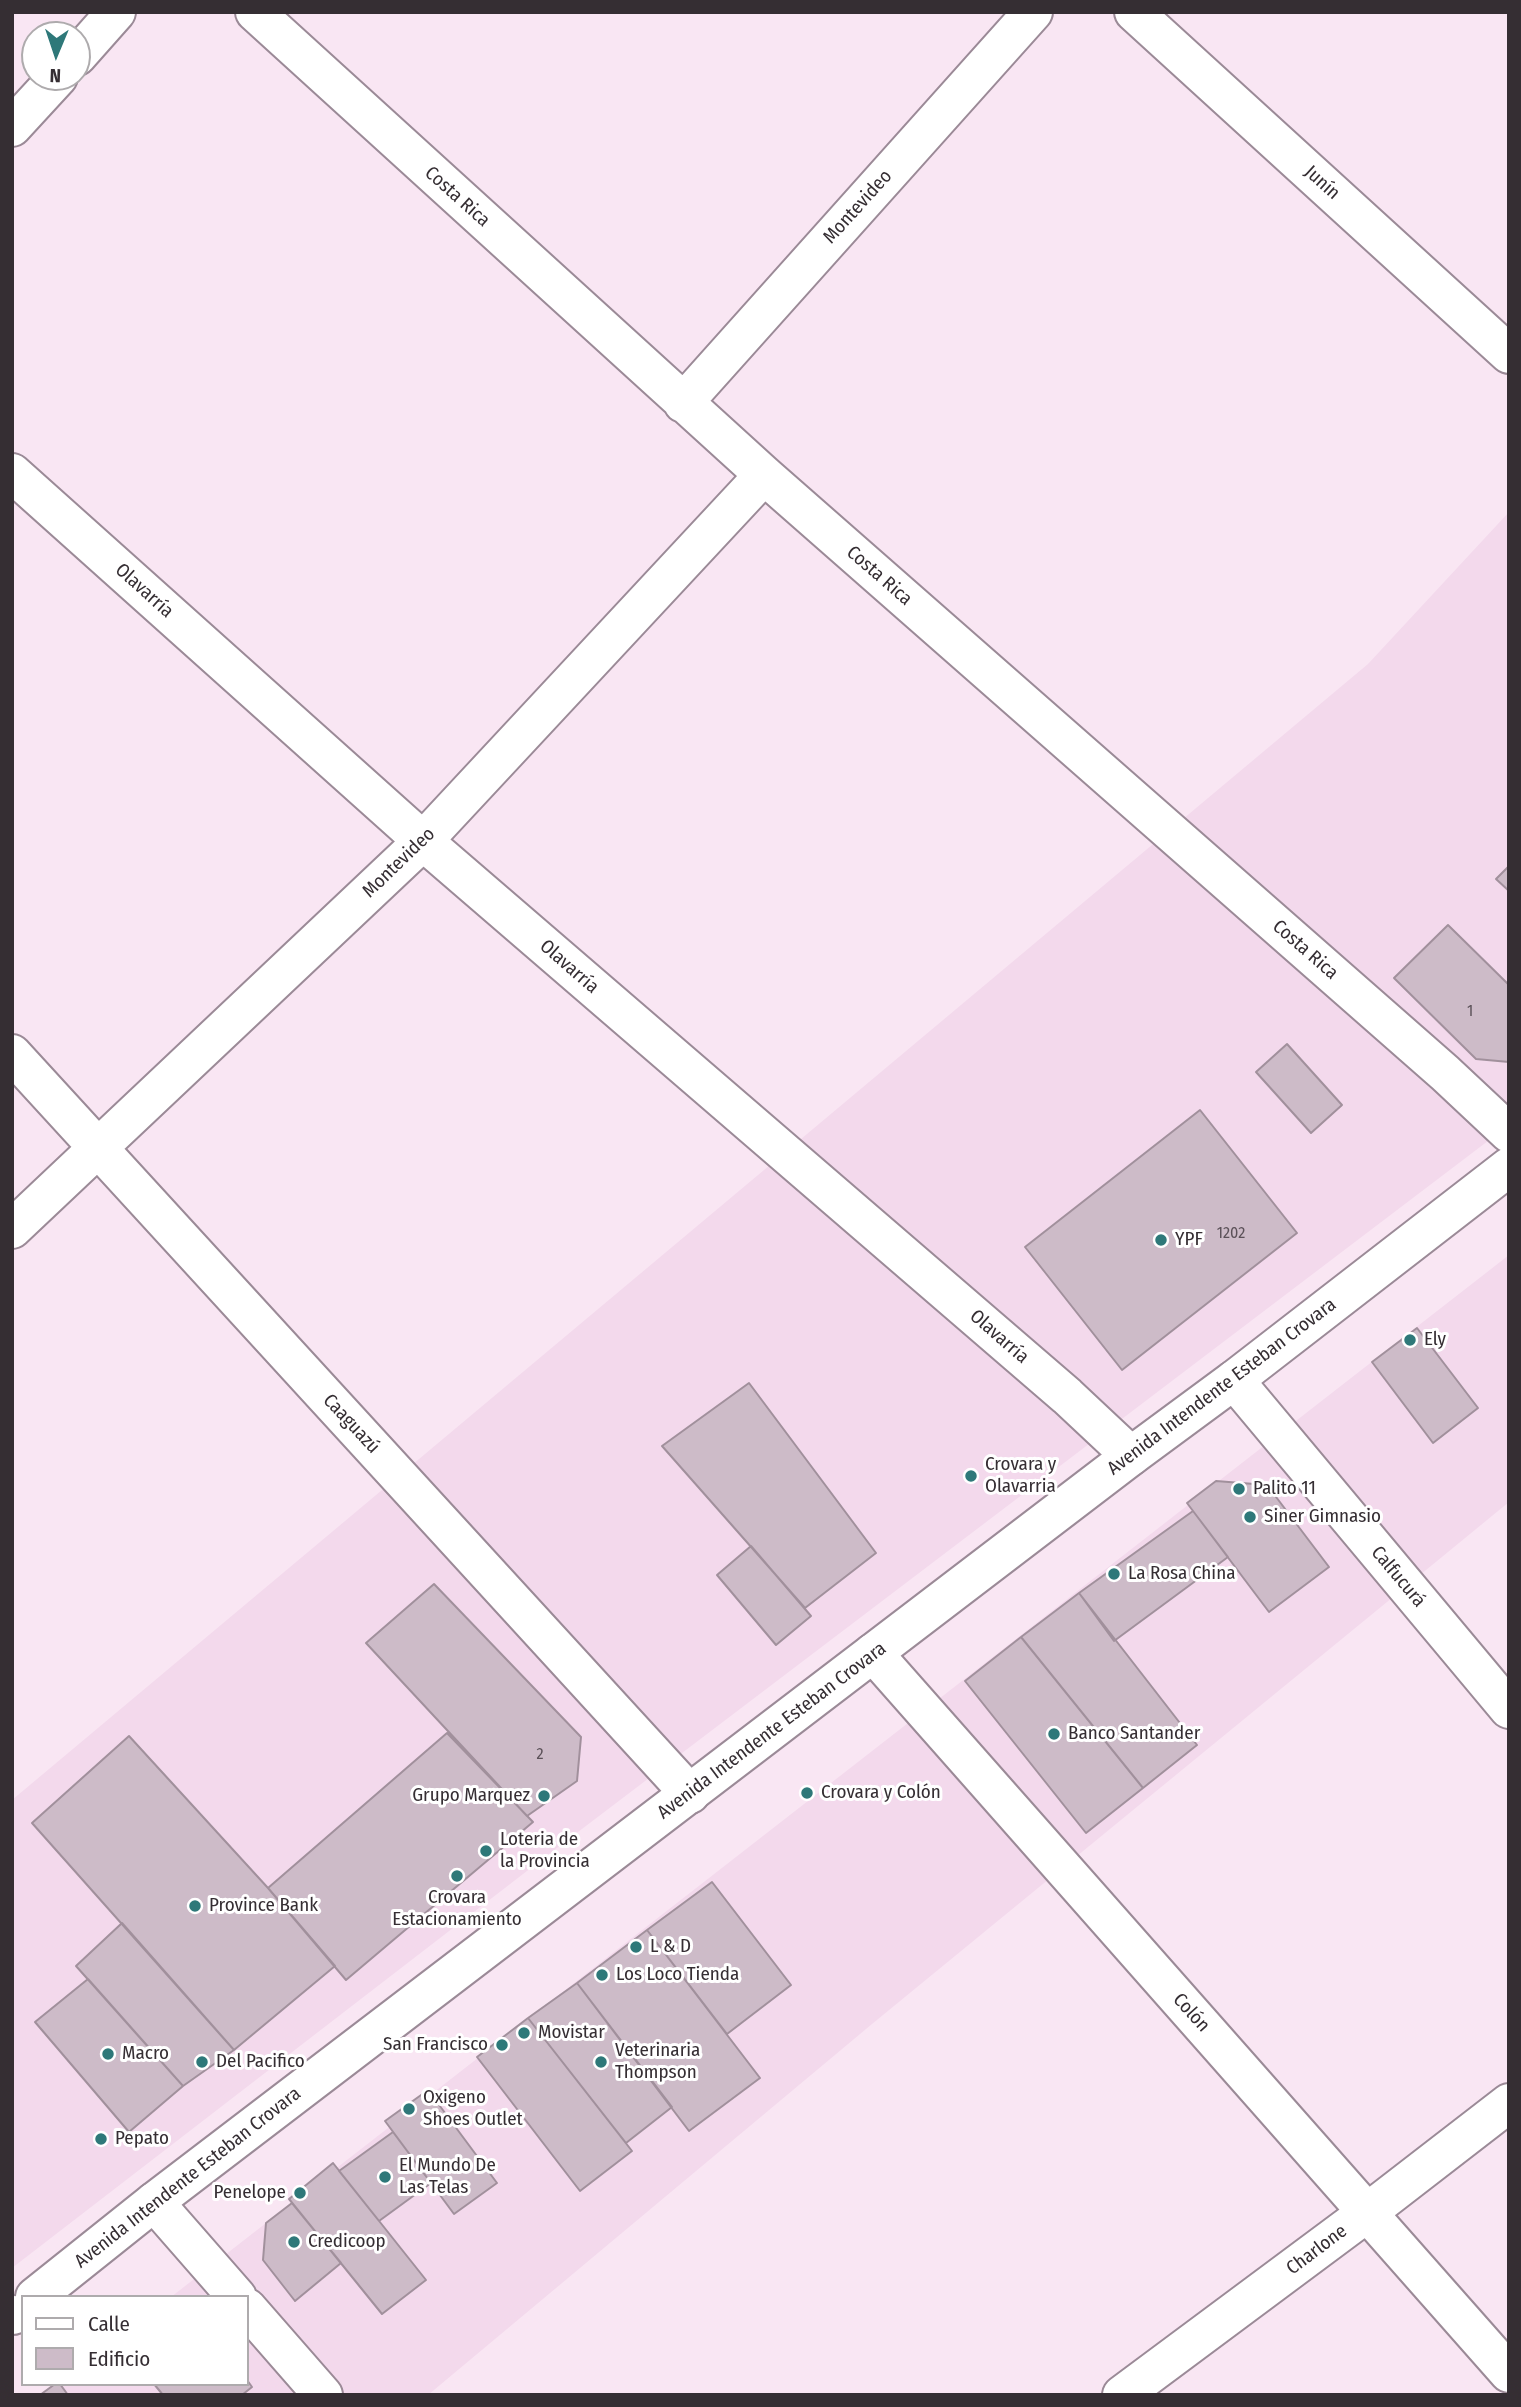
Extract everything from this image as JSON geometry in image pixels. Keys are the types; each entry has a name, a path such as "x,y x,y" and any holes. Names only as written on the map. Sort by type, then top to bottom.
{"street":[{"path":"91,40 116,12"},
{"name":"Costa Rica","path":"255,12 683,403 1445,1073 1509,1133"},
{"name":"Montevideo","path":"683,403 1033,12"},
{"name":"Junín","path":"1135,12 1509,354"},
{"path":"12,127 45,91"},
{"name":"Olavarría","path":"12,472 423,841 1068,1396 1131,1455"},
{"name":"Montevideo","path":"12,1229 423,841 764,475"},
{"name":"Caaguazú","path":"12,1054 690,1794"},
{"name":"Avenida Intendente Esteban Crovara","path":"38,2295 154,2202 1131,1455 1234,1380 1509,1167"},
{"name":"Calfucurá","path":"1234,1380 1509,1709"},
{"name":"Colón","path":"873,1653 1509,2373"},
{"name":"Charlone","path":"1122,2395 1509,2103"},
{"path":"154,2202 235,2295"},
{"path":"248,2309 323,2395"}],"shaded area":[{"path":"1509,512 1509,1125 549,1854 12,2268 12,1800 1368,664"},
{"path":"1509,1255 1509,1502 872,2024 428,2395 44,2395 55,2386 248,2386 248,2295 174,2295"}],"building":[{"path":"1509,866 1509,891 1496,879"},
{"path":"1448,925 1509,985 1509,1062 1476,1059 1394,978"},
{"path":"1287,1044 1342,1105 1311,1133 1256,1072"},
{"name":"YPF","path":"1200,1110 1297,1233 1122,1370 1025,1247"},
{"path":"1417,1328 1478,1408 1433,1443 1372,1362"},
{"path":"749,1383 876,1553 805,1608 662,1446"},
{"path":"1216,1481 1267,1485 1329,1567 1269,1612 1187,1503"},
{"path":"1193,1511 1228,1557 1114,1641 1079,1593"},
{"path":"751,1546 811,1616 776,1645 717,1575"},
{"path":"434,1584 581,1737 577,1781 527,1816 366,1643"},
{"path":"1079,1593 1197,1745 1143,1788 1021,1637"},
{"name":"Banco Santander","path":"1021,1637 1143,1788 1086,1833 965,1681"},
{"path":"447,1733 533,1822 346,1980 268,1888"},
{"name":"Province Bank","path":"129,1736 268,1888 335,1966 234,2050 32,1823"},
{"path":"712,1882 791,1985 727,2034 647,1930"},
{"path":"122,1923 234,2050 183,2086 76,1966"},
{"path":"647,1930 760,2078 689,2131 577,1983"},
{"name":"Macro","path":"88,1979 183,2086 129,2132 35,2022"},
{"name":"Veterinaria Thompson","path":"577,1983 672,2107 626,2143 528,2018"},
{"path":"528,2018 632,2151 580,2191 477,2057"},
{"path":"428,2090 497,2183 454,2214 385,2121"},
{"name":"El Mundo De Las Telas","path":"393,2132 431,2183 379,2221 339,2171"},
{"path":"333,2163 426,2280 382,2314 289,2199"},
{"name":"Credicoop","path":"292,2203 341,2263 295,2301 263,2260 266,2223"},
{"path":"248,2381 252,2387 242,2395 163,2395 156,2386 248,2386"},
{"path":"52,2386 61,2386 68,2395 40,2395"}],"place":[{"name":"YPF","path":"1161,1240"},
{"name":"Ely","path":"1410,1340"},
{"name":"Crovara y Olavarria","path":"971,1476"},
{"name":"Palito 11","path":"1239,1489"},
{"name":"Siner Gimnasio","path":"1250,1517"},
{"name":"La Rosa China","path":"1114,1574"},
{"name":"Banco Santander","path":"1054,1734"},
{"name":"Crovara y Colón","path":"807,1793"},
{"name":"Grupo Marquez","path":"544,1796"},
{"name":"Loteria de la Provincia","path":"486,1851"},
{"name":"Crovara Estacionamiento","path":"457,1876"},
{"name":"Province Bank","path":"195,1906"},
{"name":"L & D","path":"636,1947"},
{"name":"Los Loco Tienda","path":"602,1975"},
{"name":"Movistar","path":"524,2033"},
{"name":"San Francisco","path":"502,2045"},
{"name":"Macro","path":"108,2054"},
{"name":"Del Pacifico","path":"202,2062"},
{"name":"Veterinaria Thompson","path":"601,2062"},
{"name":"Oxigeno Shoes Outlet","path":"409,2109"},
{"name":"Pepato","path":"101,2139"},
{"name":"El Mundo De Las Telas","path":"385,2177"},
{"name":"Penelope","path":"300,2193"},
{"name":"Credicoop","path":"294,2242"}]}
